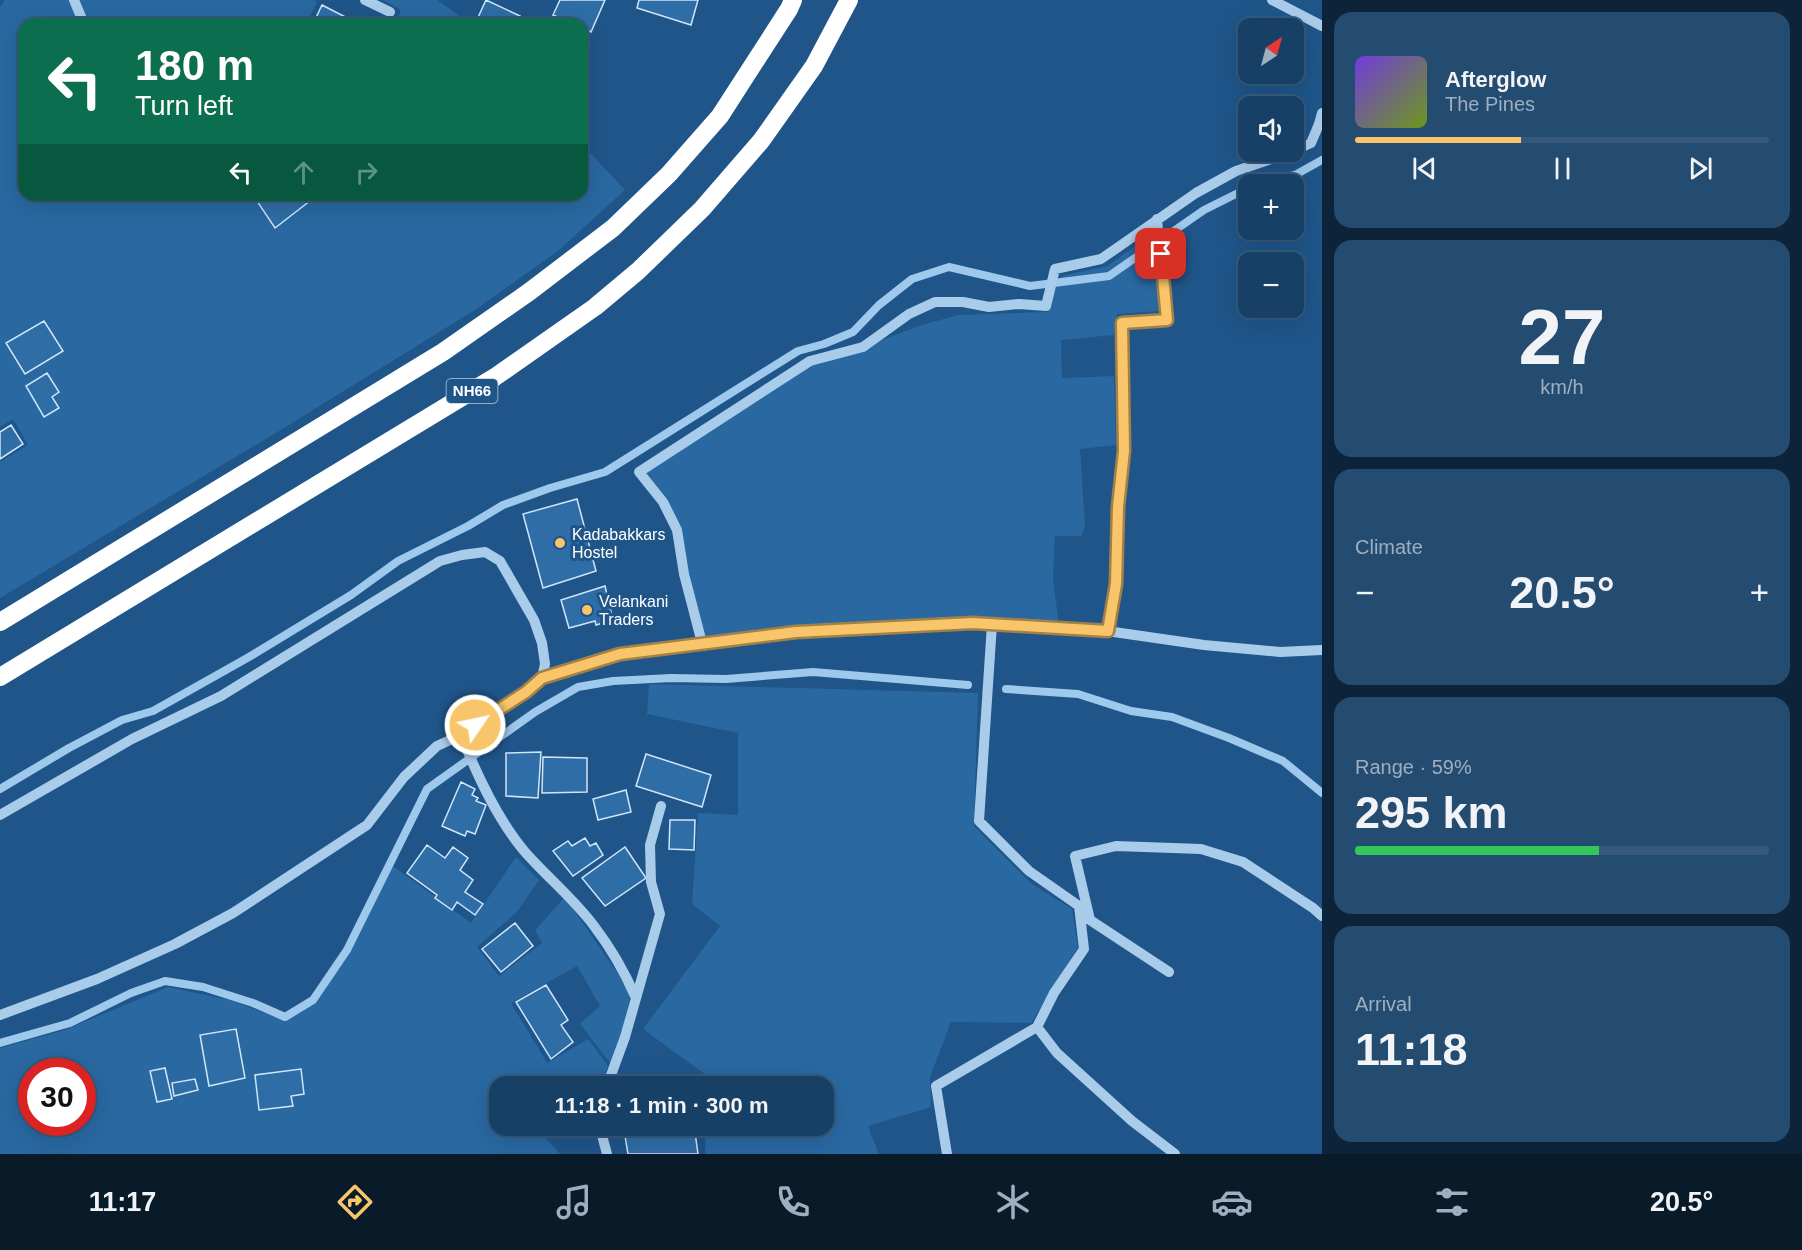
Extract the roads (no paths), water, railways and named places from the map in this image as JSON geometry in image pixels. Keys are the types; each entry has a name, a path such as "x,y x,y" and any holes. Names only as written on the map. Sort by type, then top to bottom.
{"highway":[{"path":"0,622 443,352 529,292 613,228 669,174 720,116 793,0"},
{"name":"NH66","path":"0,677 495,377 595,308 638,271 702,209 761,141 814,66 849,0"}],"street":[{"path":"74,0 82,18"},
{"path":"365,0 390,12"},
{"path":"1272,0 1322,26"},
{"path":"1304,146 1311,143 1322,113"},
{"path":"702,643 684,574 677,530 663,502 639,472 810,361 863,347 909,314 934,302 963,302 989,307 1019,304 1046,306 1055,269 1101,259 1158,224 1196,193 1236,171 1262,162"},
{"path":"1108,631 1116,584 1118,507 1124,451 1122,323 1167,320 1158,224"},
{"path":"0,815 132,739 221,696 440,561 462,555 486,552 500,561 534,620 542,643 545,664 542,678"},
{"path":"0,1015 97,979 175,944 233,913 367,825 404,777 437,746 461,735 488,714 526,692 542,678 620,654 796,632 973,623 1108,631 1204,645 1269,651 1322,650"},
{"path":"947,1154 936,1086 1037,1027 1054,993 1084,950 1079,906 1029,871 979,820 992,624"},
{"path":"461,735 470,758 499,814 525,851 595,927 627,976 636,998"},
{"path":"611,1076 625,1037 660,914 651,882 650,845 661,806"},
{"path":"1169,972 1090,920 1075,855 1116,846 1201,849 1243,862 1322,916"},
{"path":"1037,1027 1057,1053 1132,1121 1174,1154"},
{"path":"603,1136 607,1154"}],"waterway":[{"path":"1297,174 1322,160"},
{"path":"0,789 69,748 122,720 153,711 249,657 351,595 398,561 468,526 503,505 605,472 798,351 824,344 853,332 879,305 912,279 949,267 1030,286 1109,276 1204,210 1238,193"},
{"path":"0,1043 70,1023 131,993 165,981 203,987 253,1003 285,1017 313,1000 347,950 427,789 535,712 578,687 613,681 671,678 726,679 813,672 968,685"},
{"path":"1006,689 1078,694 1131,711 1172,717 1283,761 1322,793"}],"place":[{"name":"Kadabakkars Hostel","path":"560,543"},
{"name":"Velankani Traders","path":"587,610"}]}
